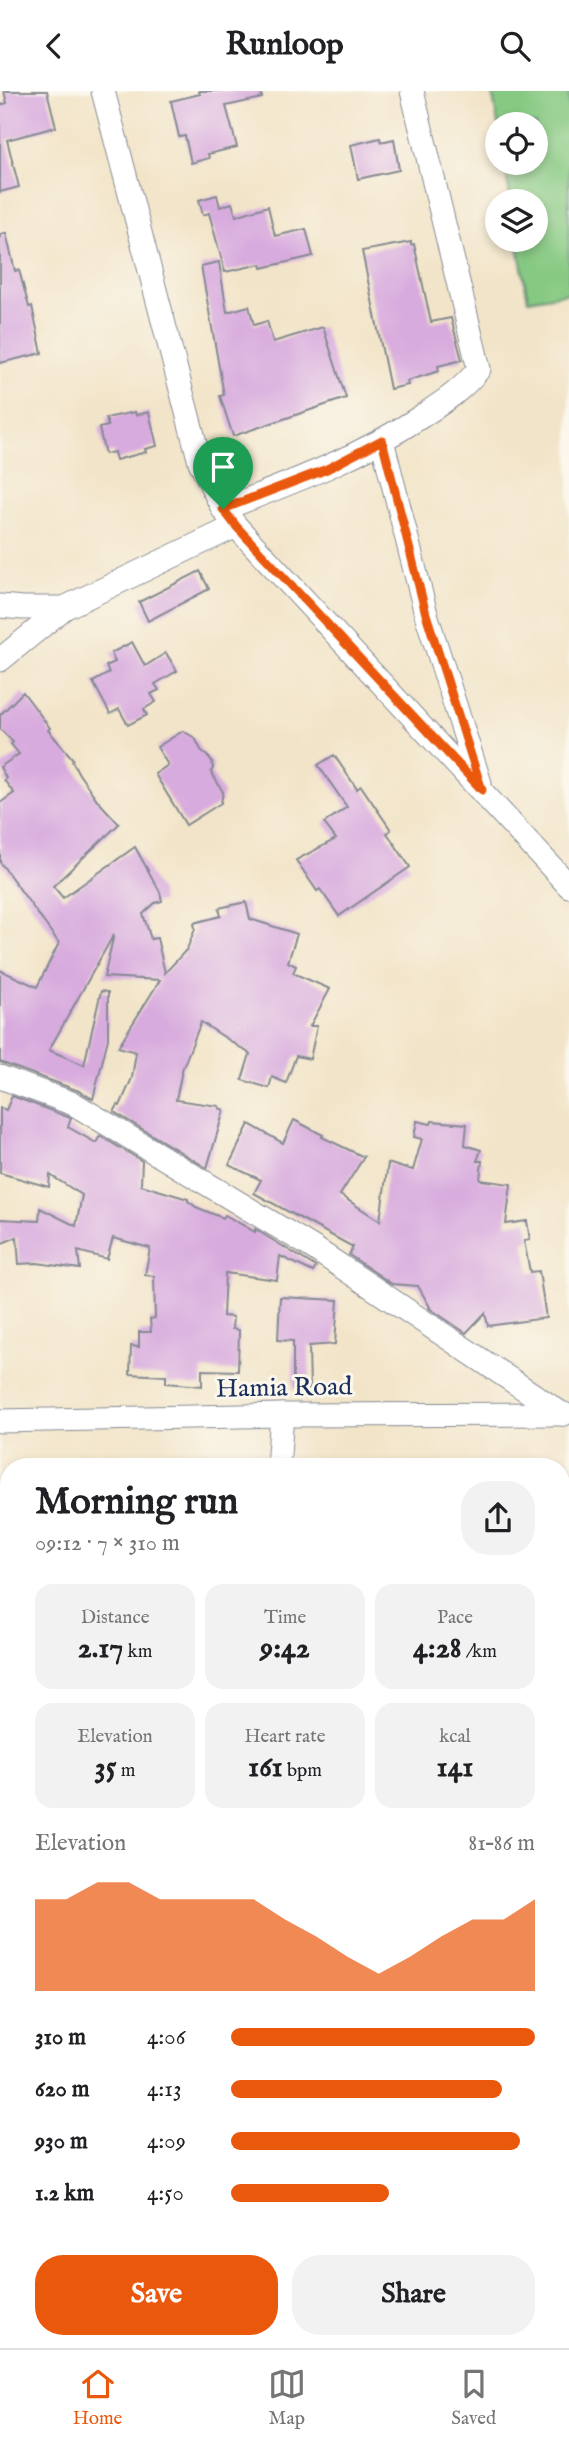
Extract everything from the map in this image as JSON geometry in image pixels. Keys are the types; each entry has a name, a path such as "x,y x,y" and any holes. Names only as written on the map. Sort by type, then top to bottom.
{"street":[{"path":"103,91 200,461 229,517 569,886"},
{"path":"0,660 64,607 229,517 404,429 463,388 479,369 412,91"},
{"path":"382,440 426,614 482,790"},
{"path":"0,606 64,607"},
{"path":"0,1077 74,1104 313,1247 565,1414"},
{"name":"Hamia Road","path":"0,1421 282,1415 565,1414"},
{"path":"279,1458 282,1415"}],"green space":[{"path":"492,91 569,91 569,293 528,300 519,252 548,252 548,189 509,189 506,175 548,175 548,112 496,112"}],"building":[{"path":"4,91 47,91 56,127 7,140 19,187 0,192 0,105 7,103"},
{"path":"199,91 261,91 262,98 226,106 237,147 208,154 209,158 191,163 185,136 179,137 171,101 200,94"},
{"path":"380,138 381,142 394,139 399,170 358,179 351,145"},
{"path":"217,195 220,207 232,203 236,216 268,206 275,236 306,229 313,256 262,268 261,264 225,272 209,213 203,215 199,200"},
{"path":"6,233 15,271 19,270 29,307 32,306 42,353 0,363 0,234"},
{"path":"411,242 411,245 414,244 431,322 451,318 462,360 438,366 439,371 407,381 408,385 390,389 362,251"},
{"path":"219,262 227,312 249,306 254,325 267,321 273,342 323,327 346,398 233,436 220,396 224,395 201,266"},
{"path":"135,412 136,415 149,412 157,446 145,449 146,452 116,460 114,452 105,454 99,428 108,426 106,418"},
{"path":"200,571 209,589 148,621 139,602"},
{"path":"132,642 145,666 166,653 177,671 155,684 159,690 151,694 156,702 144,709 147,715 128,725 119,709 110,714 93,682 109,673 106,666 115,662 111,653"},
{"path":"23,692 50,728 48,730 73,759 79,774 98,801 119,824 53,886 63,898 135,847 160,892 162,901 155,903 143,914 151,939 157,938 165,973 187,949 195,929 194,923 221,916 219,908 246,902 250,919 297,934 288,962 296,966 293,973 330,989 310,1026 317,1026 310,1059 296,1056 286,1083 272,1077 269,1088 242,1080 250,1054 201,1022 182,1070 176,1100 219,1106 224,1110 207,1168 114,1112 118,1105 120,1106 132,1078 136,1052 118,1047 160,980 104,977 114,934 49,1050 84,1065 101,991 108,992 108,1039 93,1099 79,1091 0,1062 0,970 37,987 59,943 0,862 0,803 14,793 4,780 6,778 0,767 19,754 11,744 13,742 0,729 0,715"},
{"path":"183,731 195,738 201,750 212,761 211,772 223,792 221,803 186,825 155,774 168,765 157,747"},
{"path":"334,755 357,789 361,786 391,830 387,833 410,867 339,916 320,889 317,891 296,860 336,839 324,823 347,807 318,765"},
{"path":"12,1096 71,1118 68,1127 96,1143 100,1136 142,1161 141,1185 188,1199 196,1207 223,1218 225,1215 255,1232 255,1229 316,1267 313,1272 280,1256 277,1280 225,1273 223,1316 233,1317 232,1329 239,1330 238,1371 202,1370 202,1386 166,1383 166,1376 130,1374 131,1346 139,1347 139,1332 151,1332 150,1319 155,1318 154,1276 145,1275 150,1248 113,1238 107,1259 78,1251 80,1269 37,1263 19,1264 17,1237 0,1244 0,1219 39,1221 40,1208 76,1226 82,1195 50,1175 49,1187 0,1173 0,1108 6,1110"},
{"path":"294,1120 364,1157 340,1195 380,1221 388,1163 413,1170 422,1139 414,1137 417,1121 431,1124 432,1121 467,1124 465,1145 481,1150 477,1161 482,1161 480,1180 511,1184 506,1224 527,1221 530,1240 524,1241 530,1272 539,1271 546,1318 488,1326 485,1313 466,1333 429,1308 418,1286 392,1284 349,1255 353,1247 254,1193 261,1180 229,1165 249,1124 283,1143"},
{"path":"280,1297 338,1300 335,1344 309,1346 310,1389 293,1389 293,1341 278,1340"}],"route":[{"path":"382,440 426,614 482,790 236,526 223,509 327,469 382,440"}]}
